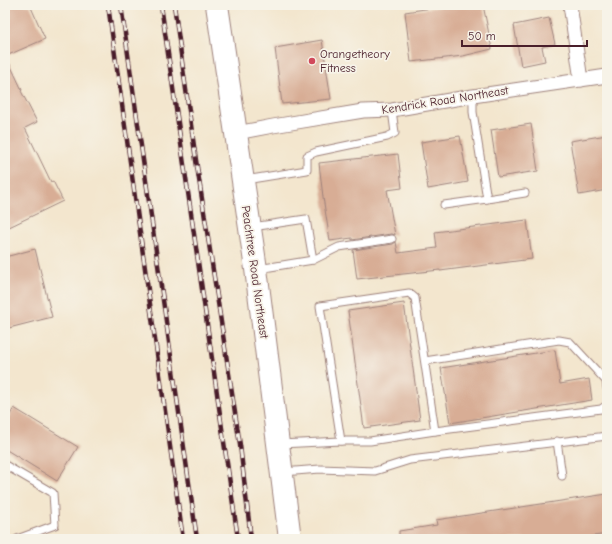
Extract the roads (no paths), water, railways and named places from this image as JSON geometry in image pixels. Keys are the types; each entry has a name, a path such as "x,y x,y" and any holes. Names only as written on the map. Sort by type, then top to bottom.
{"highway":[{"name":"Peachtree Road Northeast","path":"217,5 256,269 290,539"}],"street":[{"path":"570,5 581,80"},
{"name":"Kendrick Road Northeast","path":"236,133 363,111 392,110 607,76"}],"lane":[{"path":"473,96 473,112 487,199"},
{"path":"243,180 307,170 307,156 316,152 391,135 395,133 392,110"},
{"path":"444,205 525,193"},
{"path":"249,227 306,220 313,260"},
{"path":"256,269 313,260 339,247 392,239"},
{"path":"341,441 320,306 409,293 415,298 436,431"},
{"path":"425,361 559,340 570,342 606,381 607,388"},
{"path":"277,444 370,441 601,409 607,405"},
{"path":"281,472 320,469 375,471 410,460 607,436"},
{"path":"557,441 562,476"},
{"path":"5,465 53,493 56,525 17,539"}],"railway":[{"path":"108,5 183,539"},
{"path":"121,5 197,539"},
{"path":"161,5 238,539"},
{"path":"174,5 196,160 240,445 251,539"}],"place":[{"name":"Orangetheory Fitness","path":"312,61"}]}
